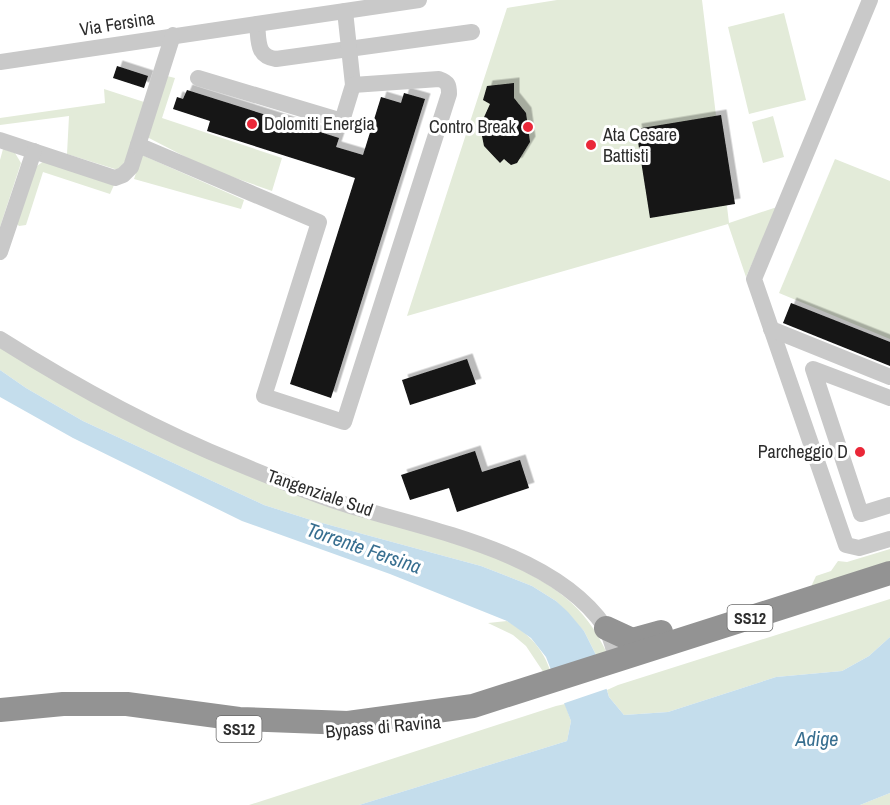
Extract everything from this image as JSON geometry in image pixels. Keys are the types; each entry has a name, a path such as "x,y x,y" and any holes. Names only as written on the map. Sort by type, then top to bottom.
{"highway":[{"name":"SS12","path":"476,711 532,704 550,690 890,573"},
{"name":"SS12","path":"615,667 890,591"},
{"path":"606,628 632,640 782,595 808,600"},
{"name":"Bypass di Ravina","path":"0,710 63,704 127,704 239,719 348,723 476,711"},
{"name":"Bypass di Ravina","path":"0,718 57,713 118,712 239,729 348,735 404,729 476,711"}],"street":[{"name":"Via Fersina","path":"0,62 419,0"},
{"path":"870,0 754,279 846,545 859,548 890,538"},
{"path":"198,78 342,121 353,85 345,11"},
{"path":"257,24 261,52 267,57 276,58 472,32"},
{"path":"0,140 115,178 123,175 130,167 138,146 173,35"},
{"path":"138,146 319,222 264,396 344,422 449,94 448,85 439,78 353,85"},
{"path":"0,252 34,151"},
{"path":"771,329 890,378"},
{"name":"Tangenziale Sud","path":"0,339 59,377 120,411 238,464 346,504 415,524 518,559 558,582 606,628 615,667"},
{"path":"890,398 813,369 861,514 890,505"},
{"path":"807,433 832,424"}],"green space":[{"name":"Ata Cesare Battisti","path":"557,0 702,0 729,223 777,207 746,277 728,224 407,316 507,8"},
{"path":"784,13 806,100 749,114 728,27"},
{"path":"167,76 175,78 162,118 282,158 272,191 207,168 147,137"},
{"path":"104,89 144,102 126,160 118,170 67,154 69,116 0,125 0,118 105,103"},
{"path":"773,116 784,157 763,163 752,122"},
{"path":"3,149 15,153 21,163 0,227 0,160"},
{"path":"142,155 244,200 241,209 134,179"},
{"path":"835,159 890,181 890,339 779,293"},
{"path":"44,161 114,185 110,194 43,172 26,225 19,226 17,224 34,168"},
{"path":"0,344 92,400 485,552 524,571 572,603 597,634 608,655 597,657 584,631 556,601 532,586 481,566 264,505 83,421 0,370"},
{"path":"890,549 890,565 809,591 816,576 831,571 838,561 847,562"},
{"path":"890,599 890,637 869,656 842,671 776,677 668,712 624,715 609,697 607,690 618,685"},
{"path":"507,621 534,642 544,656 551,673 546,676 526,646 513,635 488,623"},
{"path":"565,704 571,721 567,741 359,805 249,805 556,706"},
{"path":"890,793 890,805 860,805"}],"water":[{"name":"Adige","path":"0,370 83,421 264,505 481,566 532,586 556,601 584,631 597,657 609,697 624,715 668,712 776,677 842,671 869,656 890,637 890,793 860,805 359,805 567,741 571,721 546,657 531,638 507,621 390,574 242,521 73,438 0,397"}],"pier":[{"path":"600,657 609,688 562,704 549,675"}],"building":[{"path":"117,66 148,76 144,88 113,78"},
{"path":"514,83 514,98 526,113 530,142 517,163 511,165 504,159 500,163 484,146 480,126 490,104 483,100 487,86"},
{"path":"187,90 339,138 336,147 363,155 381,97 401,103 404,93 425,99 331,398 290,384 355,178 207,131 210,121 173,109 177,97 183,99"},
{"path":"721,115 735,204 650,218 636,129"},
{"path":"791,303 890,342 890,366 783,323"},
{"path":"467,359 476,384 410,405 402,380"},
{"path":"475,451 482,472 520,460 529,488 457,512 449,488 410,500 401,475"}],"place":[{"name":"Dolomiti Energia","path":"252,124"},
{"name":"Contro Break","path":"528,127"},
{"name":"Ata Cesare Battisti","path":"591,145"},
{"name":"Parcheggio D","path":"860,452"}],"water label":[{"name":"Torrente Fersina","path":"364,548"}]}
